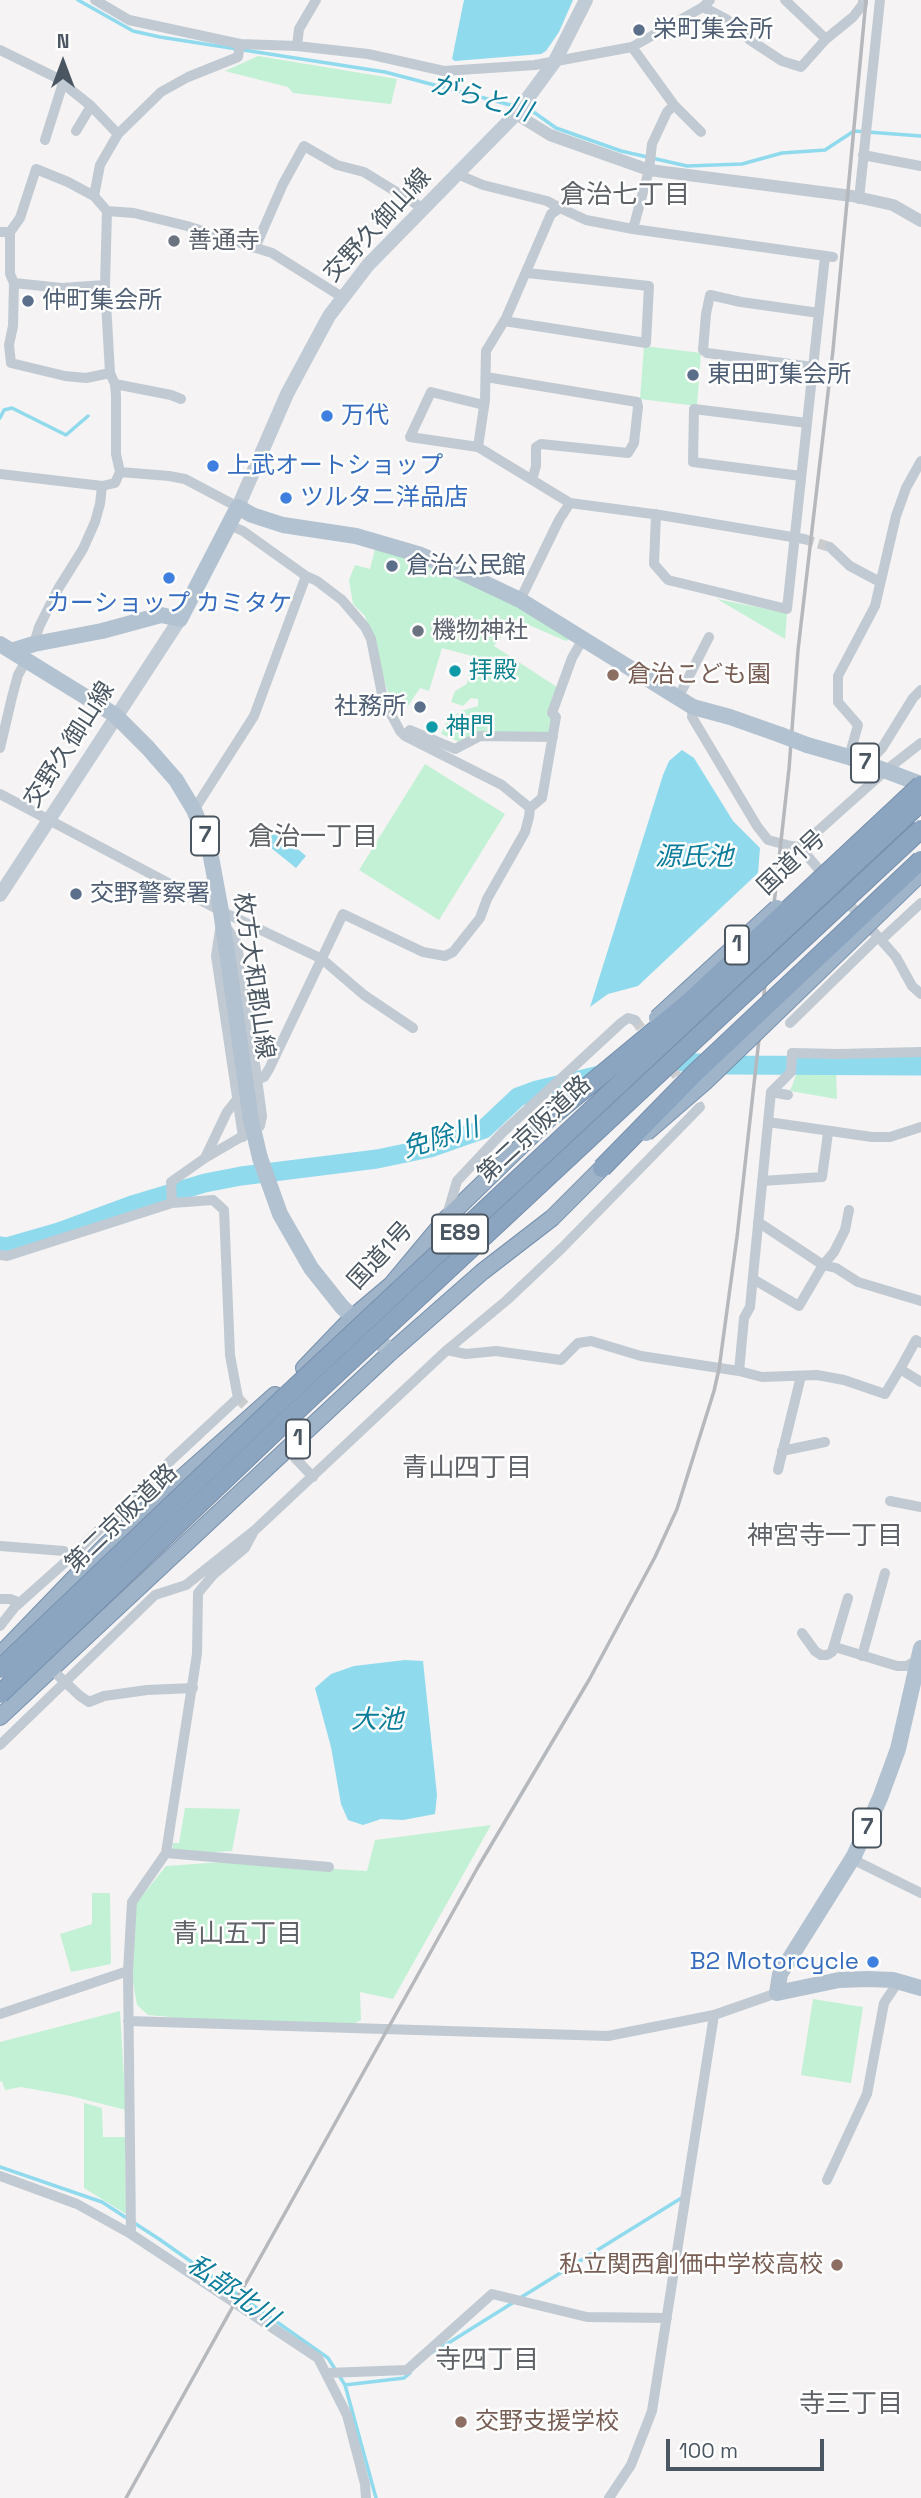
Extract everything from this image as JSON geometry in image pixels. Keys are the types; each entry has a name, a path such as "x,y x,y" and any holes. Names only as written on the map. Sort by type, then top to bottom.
{"highway":[{"name":"国道1号","path":"0,1656 106,1545 298,1375 354,1317 391,1285 446,1219 553,1115 921,775"},
{"path":"553,1115 688,1003 921,784"},
{"name":"第二京阪道路","path":"0,1669 299,1384 921,802"},
{"name":"第二京阪道路","path":"0,1695 305,1403 921,829"},
{"path":"603,1168 695,1073 921,858"},
{"name":"1","path":"0,1717 391,1352 482,1272 552,1219 603,1168 705,1082 921,873"}],"main road":[{"name":"交野久御山線","path":"238,507 302,363 342,297 368,265 519,109 555,61 586,0"},
{"path":"180,620 238,507"},
{"name":"7","path":"238,507 252,515 283,525 356,537 421,555 520,600 693,707 849,757 921,784"},
{"name":"枚方大和郡山線","path":"4,650 102,631 161,615 180,620"},
{"name":"交野久御山線","path":"0,895 115,715 180,620"},
{"name":"枚方大和郡山線","path":"4,650 26,659 115,715 176,780 194,810 209,846 222,916 251,1120 263,1168 280,1214 311,1268 342,1307 391,1352"},
{"name":"7","path":"777,1993 780,1974 852,1859 880,1798 898,1749 918,1662"},
{"path":"777,1993 839,1980 869,1979 921,1988"}],"street":[{"path":"95,0 129,20 240,44 297,46 368,54 444,71 555,61 632,47 707,3 750,40 782,61 801,68 826,39 853,17 863,0"},
{"path":"297,46 299,29 316,0"},
{"path":"785,0 826,39"},
{"path":"859,199 880,0"},
{"path":"94,196 100,165 118,134 161,92 188,77 238,57 240,44"},
{"path":"632,47 674,105 701,132"},
{"path":"0,50 22,59 63,83 91,106 118,134"},
{"path":"46,140 63,83"},
{"path":"633,229 649,170 652,144 667,112 674,105"},
{"path":"76,131 91,106"},
{"path":"519,109 550,135 649,170 737,180 893,205 921,222"},
{"path":"255,247 283,184 304,146 337,164 364,172 424,209"},
{"path":"863,155 921,166"},
{"path":"0,474 102,486 115,484 120,472 116,454 115,384 110,373 105,285 107,211 94,196 36,169 20,218 5,232 10,274 14,284 13,326 5,342 11,363 65,376 86,378 110,373"},
{"path":"457,174 483,185 547,201 586,220 829,257 819,313 801,476 799,539 787,609 668,580 653,564 656,514"},
{"path":"478,447 484,405 486,351 527,273 540,234 551,214 560,208"},
{"path":"107,211 134,213 187,226 272,253 342,297"},
{"path":"504,321 646,343 649,286 527,273"},
{"path":"14,284 62,288 105,285"},
{"path":"813,368 707,354 703,350 706,314 710,295 819,313"},
{"path":"486,377 637,402 634,443 628,453 541,444 536,447 536,466 532,480"},
{"path":"115,384 181,399"},
{"path":"484,405 431,392 410,437 478,447 570,503 656,514 799,539"},
{"path":"801,476 692,461 694,409 807,423"},
{"path":"849,757 858,725 838,702 838,676 875,606 896,516 906,488 921,461"},
{"path":"120,472 184,479 238,507"},
{"path":"34,644 39,626 83,549 95,522 102,486"},
{"path":"520,600 570,503"},
{"path":"229,525 243,531 317,581 342,600 365,627 371,639 383,699 405,736 495,781 530,808"},
{"path":"830,547 850,566 880,582"},
{"path":"194,810 254,716 306,576"},
{"path":"678,698 709,637"},
{"path":"255,1081 264,1077 269,1069 343,914 423,952 445,956 453,952 480,918 525,832 530,808 542,798 556,717 552,713 572,658 583,639"},
{"path":"0,748 18,675 26,659"},
{"path":"867,764 882,748 913,698 921,690"},
{"path":"693,707 692,717 768,840 800,847 896,957 912,986 921,994"},
{"path":"405,736 410,730 455,749 480,736 553,737"},
{"path":"800,847 885,771 921,743"},
{"path":"0,794 222,916 322,959 364,995 413,1028"},
{"path":"858,916 921,858"},
{"path":"790,1023 879,938 921,903"},
{"path":"172,1203 171,1182 205,1158 260,1126 262,1116 236,941 222,916"},
{"path":"222,916 216,956 243,1138"},
{"path":"446,1219 457,1181 475,1161 621,1023 628,1018 635,1020"},
{"path":"739,1371 744,1318 750,1307 771,1092 791,1068 792,1053 921,1052"},
{"path":"771,1092 788,1095"},
{"path":"205,1158 226,1112 238,1098"},
{"path":"0,1745 155,1595 186,1585 255,1530 447,1350 507,1300 562,1248 700,1107"},
{"path":"768,1122 872,1138 891,1137 921,1127"},
{"path":"762,1181 822,1177 828,1133"},
{"path":"0,1255 7,1256 172,1203 213,1200 224,1210 230,1355 238,1398 20,1603 1,1625 18,1637 64,1682 89,1702 104,1696 147,1690 192,1688"},
{"path":"753,1279 799,1306 823,1265 834,1252 845,1230 849,1210"},
{"path":"758,1222 823,1265 836,1268 858,1282 921,1301"},
{"path":"447,1350 466,1354 496,1352 561,1360 578,1343 591,1341 641,1356 762,1377 817,1375 844,1380 886,1395 915,1340 921,1343"},
{"path":"900,1369 921,1382"},
{"path":"778,1470 801,1376"},
{"path":"782,1451 825,1442"},
{"path":"295,1458 313,1477"},
{"path":"890,1501 921,1507"},
{"path":"131,2234 128,1971 132,1902 166,1853 197,1654 198,1593 213,1575 245,1548 255,1530"},
{"path":"0,1546 64,1551 70,1558"},
{"path":"862,1656 886,1573"},
{"path":"802,1633 815,1651 827,1655 835,1647 848,1598"},
{"path":"0,1599 20,1603"},
{"path":"835,1647 897,1666 918,1662"},
{"path":"166,1853 329,1867"},
{"path":"852,1859 921,1893"},
{"path":"0,2014 128,1971"},
{"path":"827,2180 867,2094 884,2003 898,1982"},
{"path":"128,2021 608,2036 714,2015 777,1993"},
{"path":"610,2498 631,2465 652,2411 714,2015"},
{"path":"0,2176 77,2204 131,2234 318,2358 334,2372 365,2484 366,2498"},
{"path":"334,2372 407,2370 492,2294 587,2317 667,2318"}],"green space":[{"path":"258,56 397,79 391,104 293,93 288,87 225,71"},
{"path":"644,346 701,353 697,406 640,399"},
{"name":"機物神社","path":"376,545 465,576 571,638 566,641 515,619 494,646 557,687 549,733 460,742 441,734 447,721 461,711 478,706 478,699 471,698 463,706 451,702 455,691 467,684 472,656 442,648 429,691 420,688 408,706 393,709 365,616 353,604 349,580 355,565 370,569"},
{"path":"717,599 787,613 785,639"},
{"path":"425,764 505,814 439,920 359,870"},
{"path":"798,1070 836,1071 837,1099 790,1091"},
{"path":"185,1808 240,1809 232,1851 199,1853 173,1850 172,1843 179,1843"},
{"path":"491,1825 393,1999 360,1992 361,2020 353,2024 180,2020 148,2015 137,2005 132,1946 137,1902 166,1866 222,1862 367,1871 375,1840"},
{"path":"92,1893 110,1893 111,1964 71,1972 60,1934 92,1924"},
{"path":"813,1999 863,2007 851,2083 801,2075"},
{"path":"120,2011 126,2110 21,2087 5,2090 2,2081 0,2082 0,2042"},
{"path":"84,2103 102,2108 103,2137 125,2137 126,2214 84,2188"}],"water":[{"path":"464,0 573,0 559,32 541,54 455,61 452,59"},
{"name":"源氏池","path":"682,750 694,758 733,821 760,848 758,873 638,986 608,994 590,1007 663,775 669,761"},
{"path":"275,830 306,856 296,868 265,843"},
{"name":"大池","path":"405,1660 423,1661 437,1795 435,1814 403,1820 381,1819 363,1825 348,1820 341,1804 331,1747 315,1688 331,1674 354,1666"}],"waterway":[{"name":"がらと川","path":"78,0 133,31 385,72 518,107"},
{"name":"がらと川","path":"525,110 535,113 556,128 621,151 687,166 742,164 782,153 825,150 854,131 921,136"},
{"path":"0,418 4,410 12,408 66,435 88,416"},
{"name":"免除川","path":"0,1246 7,1247 59,1232 135,1204 205,1183 377,1159 430,1148 484,1129 518,1097 537,1090 668,1061 726,1065 921,1066"},
{"name":"私部北川","path":"0,2167 102,2202 328,2358 345,2385 376,2498"},
{"path":"520,2298 683,2197"},
{"path":"434,2352 514,2302"},
{"path":"345,2385 404,2378 410,2373"}],"tunnel":[{"path":"804,539 830,547"},
{"path":"635,1020 700,1107"},
{"path":"238,1398 257,1418"}],"railway":[{"path":"126,2498 478,1867 589,1680 655,1557 677,1509 714,1391 737,1237 789,769 798,650 833,350 866,0"}],"place":[{"name":"栄町集会所","path":"639,30"},
{"name":"善通寺","path":"174,241"},
{"name":"仲町集会所","path":"28,301"},
{"name":"東田町集会所","path":"693,375"},
{"name":"万代","path":"327,416"},
{"name":"上武オートショップ","path":"213,466"},
{"name":"ツルタニ洋品店","path":"286,498"},
{"name":"倉治公民館","path":"392,566"},
{"name":"カーショップ カミタケ","path":"169,578"},
{"name":"機物神社","path":"418,631"},
{"name":"拝殿","path":"455,671"},
{"name":"倉治こども園","path":"613,675"},
{"name":"社務所","path":"420,707"},
{"name":"神門","path":"432,727"},
{"name":"交野警察署","path":"76,894"},
{"name":"B2 Motorcycle","path":"873,1962"},
{"name":"私立関西創価中学校高校","path":"837,2265"},
{"name":"交野支援学校","path":"461,2422"}],"district":[{"name":"倉治七丁目","path":"625,196"},
{"name":"倉治一丁目","path":"313,838"},
{"name":"青山四丁目","path":"467,1469"},
{"name":"神宮寺一丁目","path":"825,1537"},
{"name":"青山五丁目","path":"237,1935"},
{"name":"寺四丁目","path":"487,2361"},
{"name":"寺三丁目","path":"851,2405"}]}
